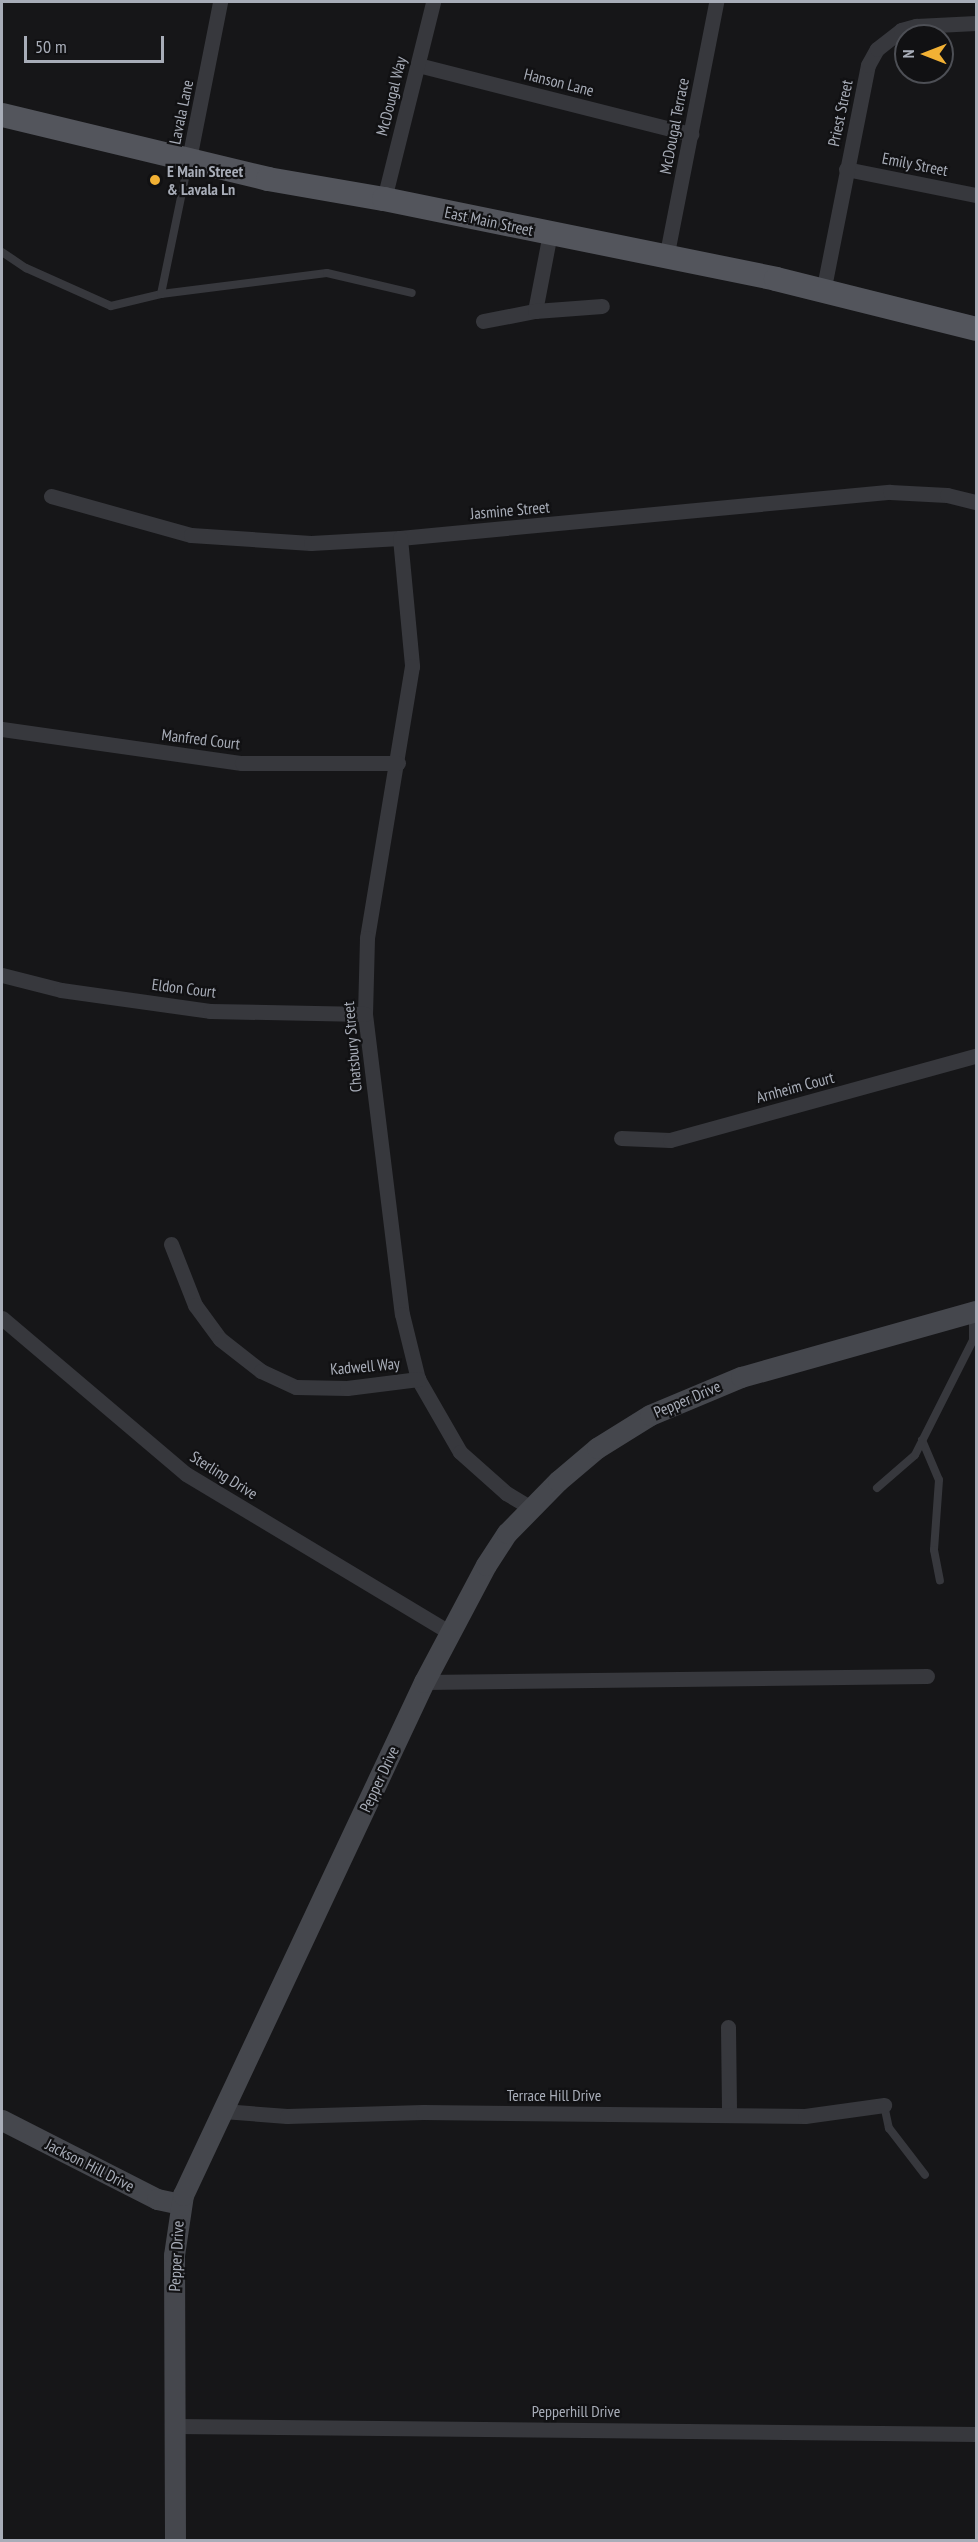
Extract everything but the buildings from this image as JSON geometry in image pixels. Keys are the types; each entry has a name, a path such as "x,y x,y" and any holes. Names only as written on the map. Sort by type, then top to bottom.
{"main road":[{"name":"East Main Street","path":"2,116 268,179 384,199 550,233 823,292 976,330"}],"street":[{"name":"Lavala Lane","path":"189,159 220,2"},
{"name":"McDougal Way","path":"384,199 434,2"},
{"name":"McDougal Terrace","path":"666,258 716,2"},
{"name":"Priest Street","path":"823,292 868,64 877,49 901,30 915,26 976,23"},
{"name":"Hanson Lane","path":"418,64 690,134"},
{"name":"Emily Street","path":"846,169 976,195"},
{"path":"536,310 550,233"},
{"path":"483,321 536,310 602,306"},
{"name":"Jasmine Street","path":"51,496 191,535 311,543 400,538 890,492 947,495 976,502"},
{"name":"Chatsbury Street","path":"400,538 412,666 398,763 367,938 365,1014 402,1314 418,1379 460,1452 506,1493 531,1508"},
{"name":"Manfred Court","path":"2,729 242,763 398,763"},
{"name":"Eldon Court","path":"2,975 60,990 210,1011 365,1014"},
{"name":"Arnheim Court","path":"621,1138 670,1140 976,1056"},
{"name":"Kadwell Way","path":"171,1244 195,1305 220,1339 261,1371 296,1387 347,1389 418,1379"},
{"name":"Pepper Drive","path":"175,2541 174,2255 180,2204 189,2175 223,2111 424,1682 486,1565 531,1508 597,1448 673,1403 741,1377 975,1312"},
{"name":"Sterling Drive","path":"2,1318 186,1474 449,1632"},
{"path":"424,1682 927,1676"},
{"path":"728,2027 729,2115"},
{"name":"Terrace Hill Drive","path":"223,2111 287,2116 423,2112 805,2116 884,2106"},
{"name":"Jackson Hill Drive","path":"2,2120 157,2199 180,2204"},
{"name":"Pepperhill Drive","path":"175,2426 976,2434"}],"lane":[{"path":"161,294 189,159"},
{"path":"2,252 26,268 111,306 161,294 327,273 412,293"},
{"path":"877,1488 915,1455 973,1340 975,1312"},
{"path":"922,1440 939,1480 934,1550 940,1580"},
{"path":"884,2106 889,2128 925,2175"}],"place":[{"name":"E Main Street & Lavala Ln","path":"155,180"}]}
